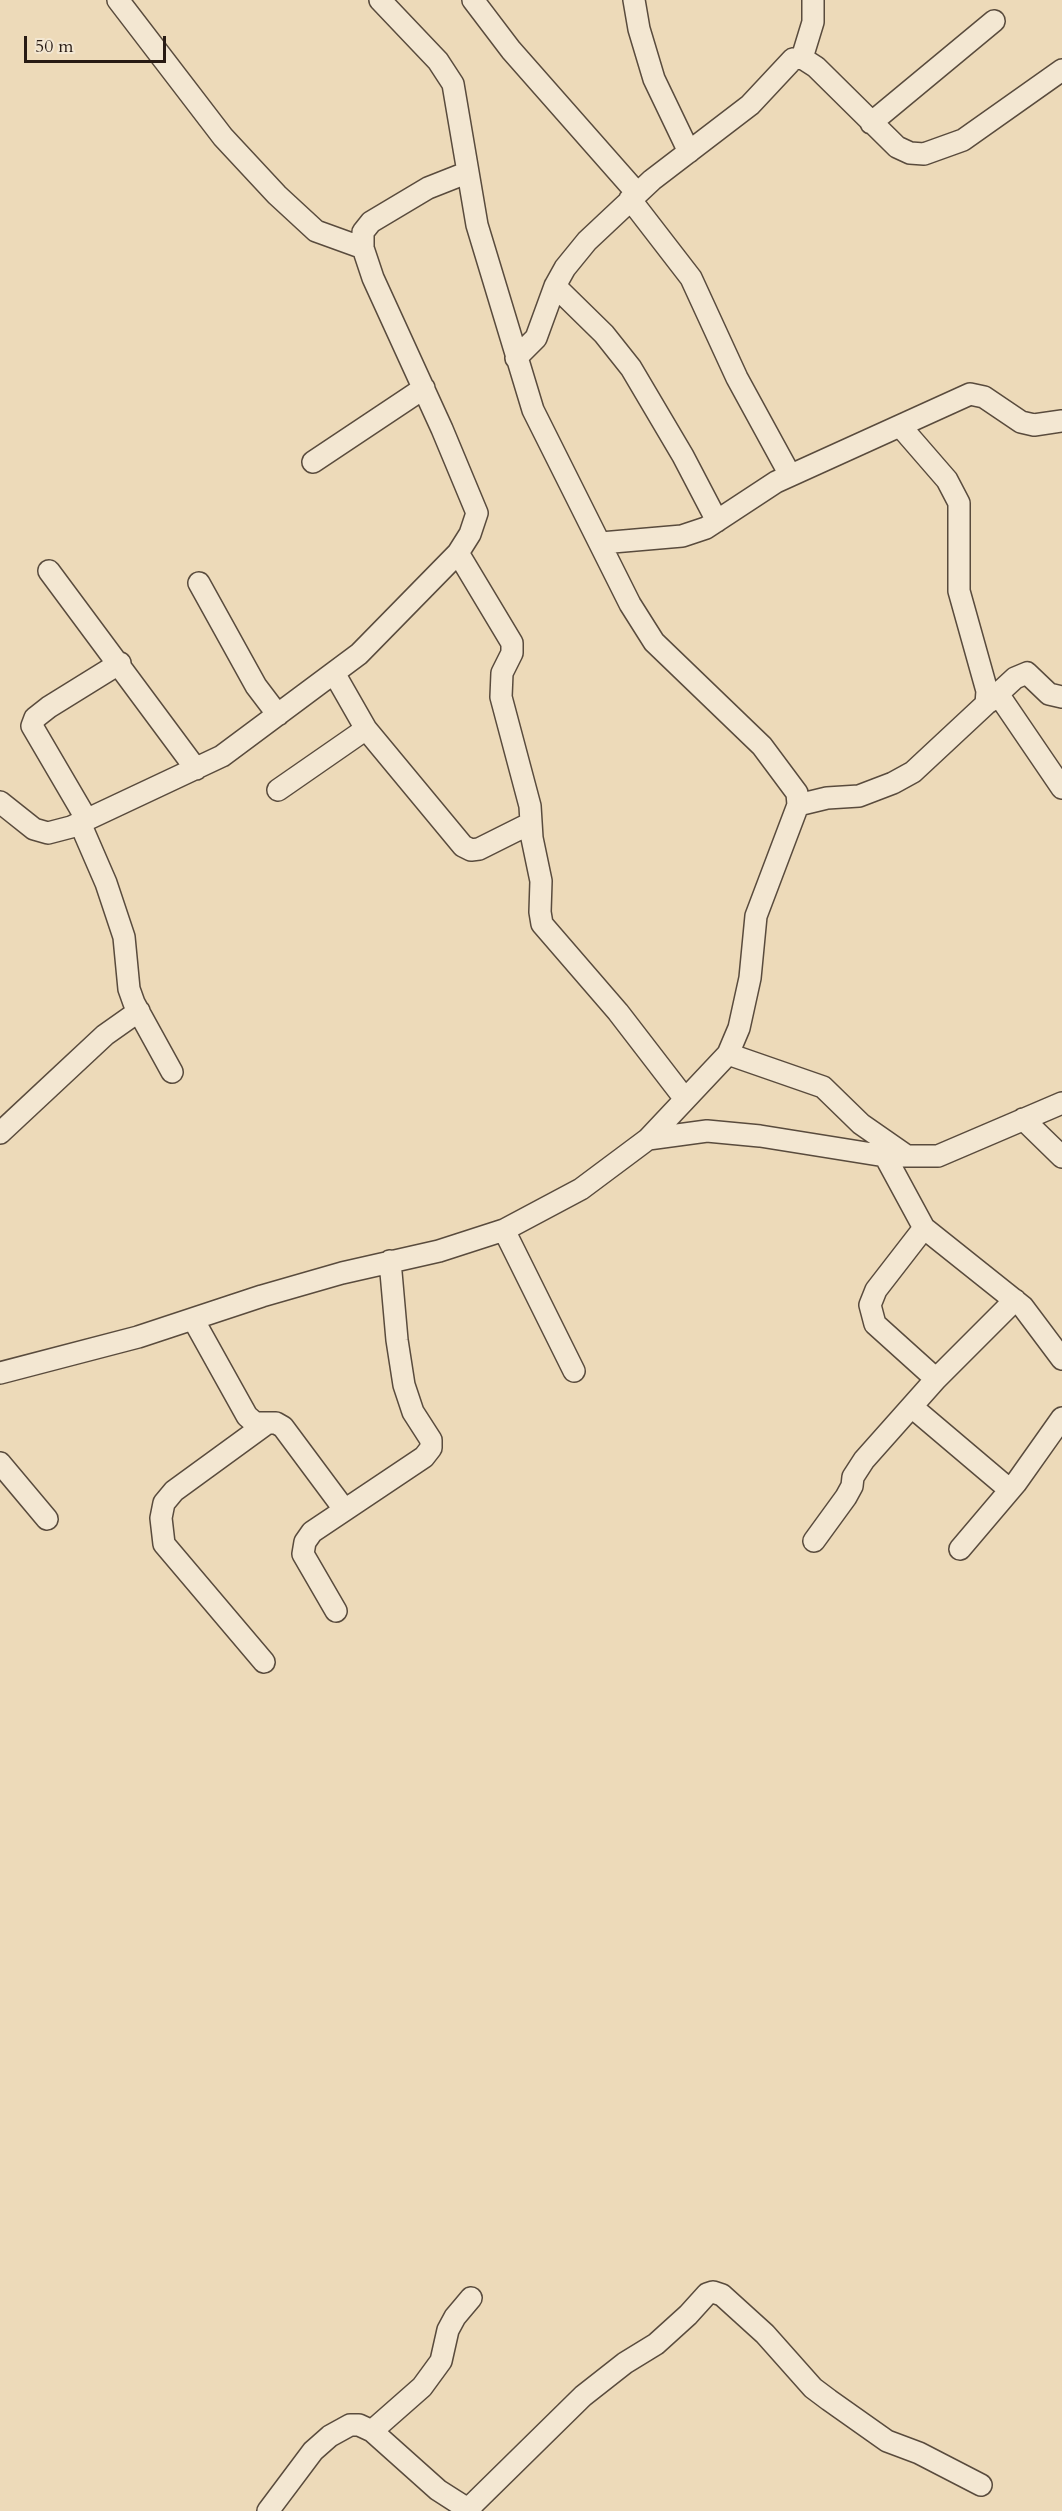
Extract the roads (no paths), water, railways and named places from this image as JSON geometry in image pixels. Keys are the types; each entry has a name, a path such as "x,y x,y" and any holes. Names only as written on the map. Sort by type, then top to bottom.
{"street":[{"path":"118,0 223,137 277,195 316,231 363,248"},
{"path":"0,1373 138,1337 262,1296 390,1261 438,1251 504,1230 581,1189 648,1139 728,1054 739,1028 750,978 756,916 798,805 797,793 762,746 654,642 630,604 533,410 477,225 466,173 453,84 438,61 380,0"},
{"path":"473,0 511,50 633,196 691,278 737,378 790,475"},
{"path":"634,0 639,28 654,79 689,152"},
{"path":"802,58 813,22 813,0"},
{"path":"871,123 994,21"},
{"path":"516,357 536,338 555,286 565,267 587,241 633,196 750,105 793,58 802,58 816,68 897,147 910,153 924,154 963,140 1062,70"},
{"path":"0,802 34,829 48,832 83,822 222,756 359,654 458,553 470,534 477,513 374,278 363,248 363,232 371,222 428,188 466,173"},
{"path":"555,286 604,334 631,368 683,456 717,521"},
{"path":"313,462 424,388"},
{"path":"601,543 682,536 706,528 790,475 970,394 984,397 1021,422 1034,425 1062,420"},
{"path":"901,427 947,480 959,503 959,591 987,692 1062,788"},
{"path":"458,553 512,642 512,653 502,674 501,697 526,788 541,881 542,924 618,1012 685,1099"},
{"path":"49,570 120,663 196,769"},
{"path":"199,583 256,686 278,715"},
{"path":"120,663 49,707 35,718 32,726 83,822 124,937 129,989 172,1072"},
{"path":"334,673 366,729 463,846 471,850 479,849 531,823"},
{"path":"798,805 827,798 859,796 893,783 913,772 1015,678 1027,673 1049,694 1062,697"},
{"path":"278,790 366,729"},
{"path":"0,1133 105,1035 139,1011"},
{"path":"728,1054 823,1087 861,1124 907,1156"},
{"path":"648,1139 707,1131 760,1136 885,1156 938,1156 1062,1103"},
{"path":"1023,1119 1062,1157"},
{"path":"885,1156 924,1228 1015,1300 1062,1359"},
{"path":"924,1228 876,1290 870,1305 875,1324 936,1379"},
{"path":"504,1230 574,1371"},
{"path":"336,1611 303,1554 305,1542 312,1532 424,1457 431,1448 430,1440 413,1412 404,1385 397,1340 390,1261"},
{"path":"814,1541 846,1497 852,1486 853,1477 864,1460 936,1379 1015,1300"},
{"path":"193,1319 247,1416 255,1424 276,1424 283,1427 344,1509"},
{"path":"912,1407 1010,1490"},
{"path":"264,1662 164,1544 160,1518 164,1503 174,1491 266,1424"},
{"path":"960,1549 1061,1428"},
{"path":"0,1463 48,1519"},
{"path":"268,2511 313,2451 330,2436 350,2425 359,2425 372,2430 438,2490 469,2510 584,2396 625,2363 656,2343 688,2315 707,2294 713,2292 722,2295 765,2334 813,2388 829,2400 887,2441 919,2453 981,2485"},
{"path":"372,2430 422,2387 441,2361 448,2330 455,2317 471,2298"}]}
